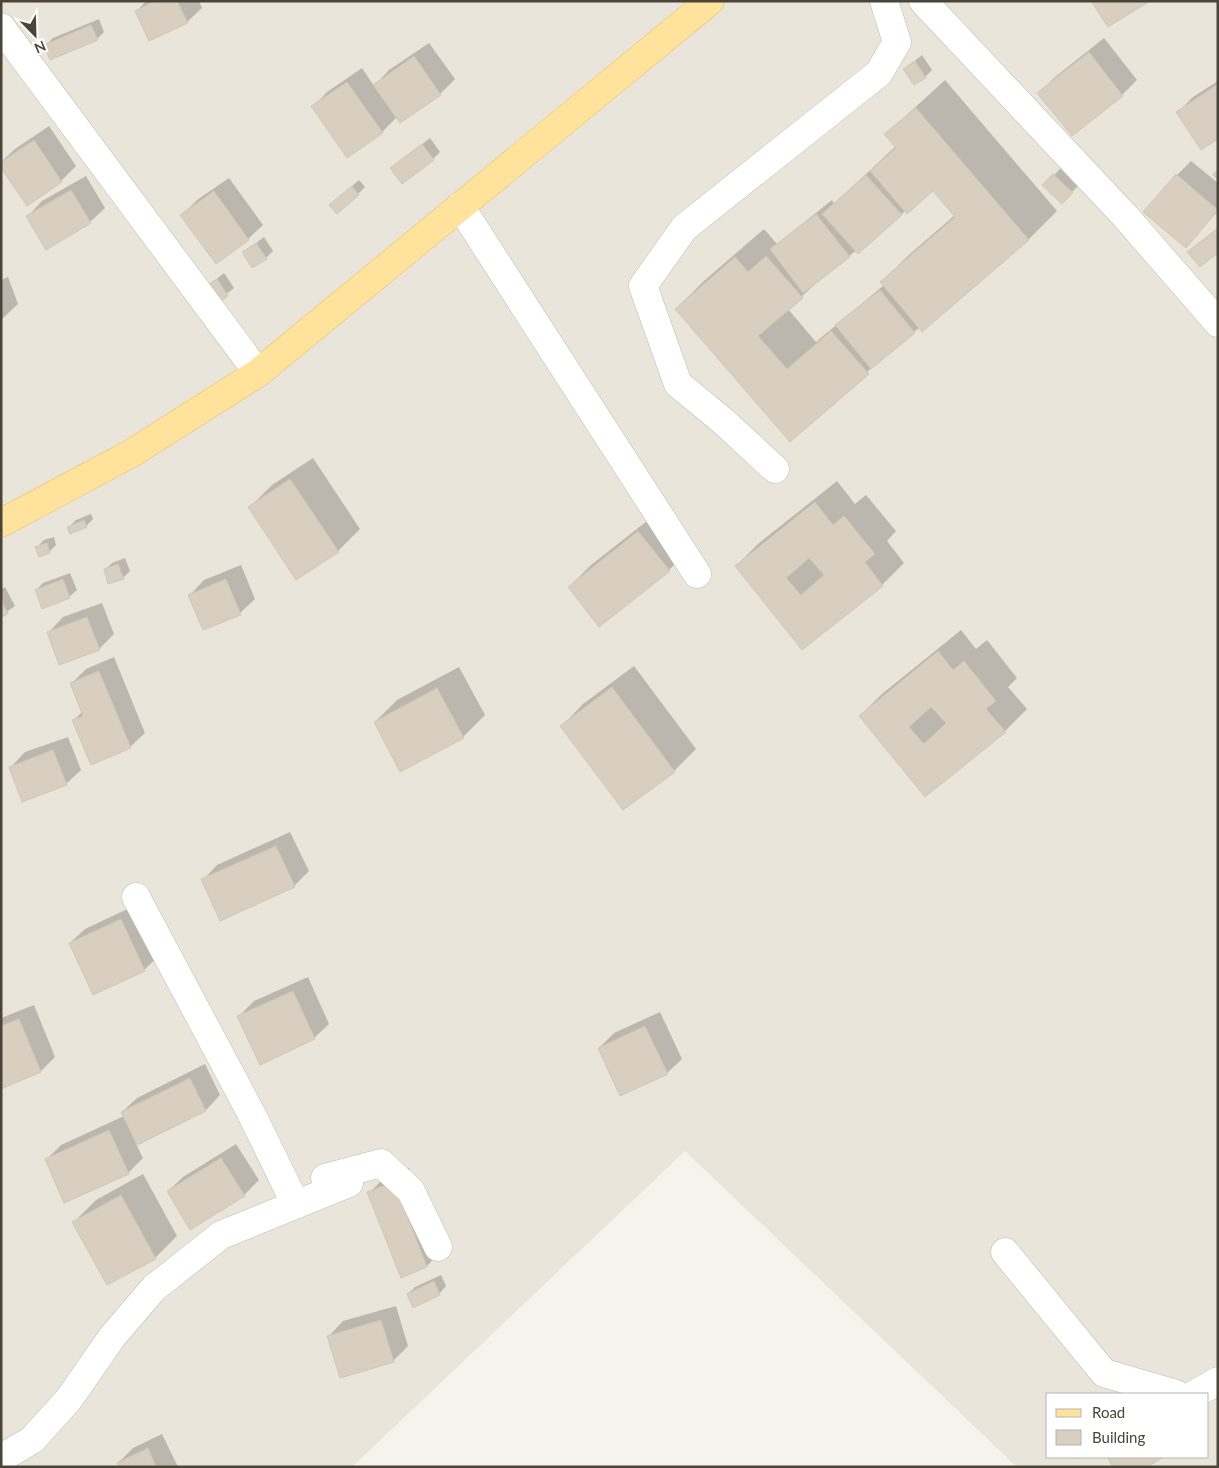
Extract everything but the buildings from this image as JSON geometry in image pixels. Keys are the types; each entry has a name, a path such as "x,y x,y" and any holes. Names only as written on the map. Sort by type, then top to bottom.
{"main road":[{"path":"1,523 132,453 258,373 707,2"}],"street":[{"path":"775,469 723,421 678,384 643,286 684,228 879,73 898,42 884,1"},
{"path":"923,1 1125,216 1218,323"},
{"path":"1,27 258,373"},
{"path":"460,206 697,574"},
{"path":"136,897 251,1113 292,1197"},
{"path":"1,1458 32,1440 63,1406 112,1337 154,1288 221,1235 292,1197 381,1163 411,1191 438,1247"},
{"path":"292,1197 349,1184"},
{"path":"1005,1252 1104,1373 1173,1393"},
{"path":"1197,1393 1218,1381"}],"shaded area":[{"path":"1,1 1218,1 1218,1467 1017,1467 685,1151 352,1467 1,1467"}]}
